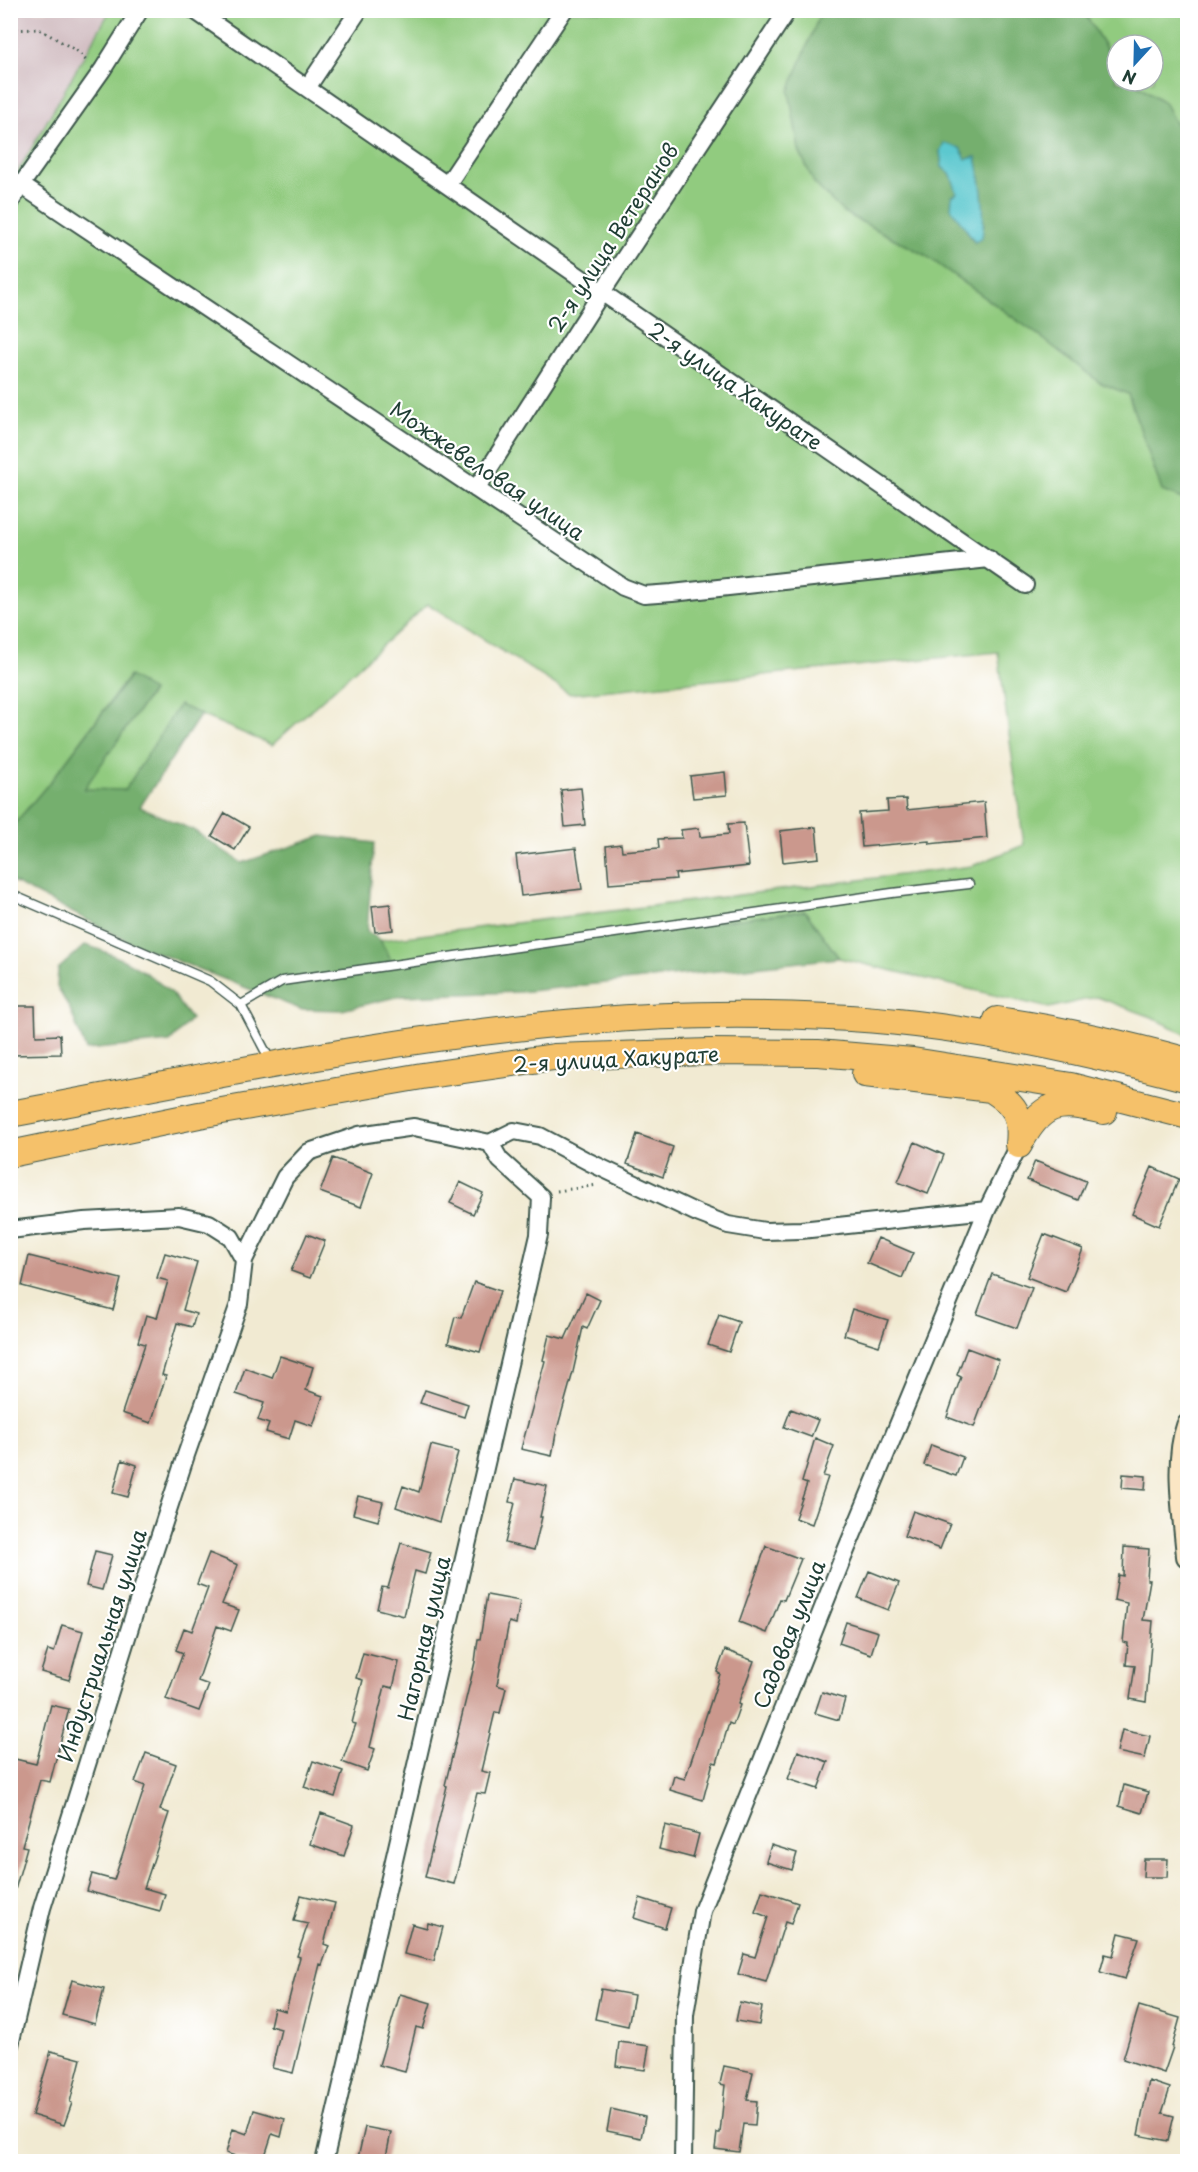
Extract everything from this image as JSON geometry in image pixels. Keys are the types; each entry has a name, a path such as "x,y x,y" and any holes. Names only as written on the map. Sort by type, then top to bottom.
{"main road":[{"path":"830,1017 946,1014 1036,1026 1126,1044 1188,1060"},
{"name":"2-я улица Хакурате","path":"10,1114 272,1065 465,1034 590,1021 702,1015 830,1017 952,1028 1135,1065 1188,1079"},
{"name":"2-я улица Хакурате","path":"10,1154 210,1113 422,1076 554,1058 709,1052 818,1053 913,1061 1071,1086 1188,1116"},
{"path":"490,1067 626,1064 830,1070 991,1089 1076,1105 1188,1132"},
{"path":"991,1089 1008,1101 1019,1116 1019,1144"},
{"path":"1019,1144 1035,1120 1047,1109 1060,1105 1076,1105"},
{"path":"1188,1426 1185,1434 1182,1470 1188,1556"}],"street":[{"path":"10,203 99,75 140,10"},
{"name":"2-я улица Хакурате","path":"194,10 1025,585"},
{"path":"308,88 359,10"},
{"path":"447,185 564,10"},
{"name":"2-я улица Ветеранов","path":"476,489 602,292 788,10"},
{"name":"Можжевеловая улица","path":"21,185 622,587 644,594 684,592 989,559"},
{"name":"Индустриальная улица","path":"10,2045 42,1908 140,1595 239,1304 244,1260 285,1177 309,1152 359,1135 414,1127 490,1143"},
{"path":"541,1197 500,1160 490,1143 514,1131 540,1136 697,1213 728,1225 765,1231 801,1230 987,1210"},
{"name":"Садовая улица","path":"683,2162 685,2015 702,1911 838,1571 987,1210 1019,1144"},
{"name":"Нагорная улица","path":"324,2162 504,1392 539,1235 541,1197"},
{"path":"10,1230 84,1221 179,1216 209,1223 231,1237 244,1260"}],"lane":[{"path":"241,1005 282,981 892,893 969,884"},
{"path":"10,894 210,981 241,1005 272,1065"}],"path":[{"path":"10,30 39,29 79,52 99,75"},
{"path":"541,1197 561,1190 606,1184"}],"shaded area":[{"path":"11,11 110,11 131,26 11,221"}],"green space":[{"path":"110,11 821,11 817,23 843,212 925,255 1041,337 1099,382 1128,394 1162,491 1187,501 1187,1035 1152,1017 1097,997 1049,1008 839,958 805,911 392,962 380,940 972,866 1024,845 998,652 570,694 428,604 272,745 179,706 125,791 83,789 152,692 129,676 55,776 11,828 11,184"},
{"path":"821,11 1083,11 1105,47 1105,93 1150,93 1164,102 1181,134 1187,140 1187,501 1162,491 1128,394 1099,382 1041,337 925,255 843,212 814,183 799,150 789,91","holes":["940,151 966,159 976,157 984,225 974,242 963,225 958,193 951,175 942,167"]},
{"path":"1083,11 1187,11 1187,140 1181,134 1164,102 1150,93 1165,93 1165,33 1105,33 1105,47"},
{"path":"130,676 152,691 84,789 125,790 179,705 201,714 140,807 193,830 242,863 322,836 374,843 367,931 380,940 392,962 805,911 839,958 520,992 400,996 342,1010 300,1009 130,942 11,881 11,828 55,776"},
{"path":"85,945 120,958 152,977 171,993 191,1019 170,1042 86,1050 70,1009 57,987 58,969"}],"water":[{"path":"944,143 960,148 966,159 976,157 982,187 984,218 982,238 975,242 951,208 952,196 957,193 951,175 942,167 940,151"}],"building":[{"path":"725,772 727,795 693,798 690,776"},
{"path":"581,788 585,825 565,827 561,790"},
{"path":"906,799 907,810 984,802 987,838 929,844 929,841 862,847 859,813 888,811 887,800"},
{"path":"225,813 249,827 235,850 212,836"},
{"path":"744,823 749,866 675,874 676,879 609,884 606,846 621,844 622,851 659,848 658,839 682,838 681,830 699,828 700,837 729,834 728,824"},
{"path":"816,827 819,858 783,862 780,831"},
{"path":"576,848 582,889 521,896 516,855"},
{"path":"390,904 393,930 375,932 372,906"},
{"path":"10,1006 35,1006 36,1036 60,1035 61,1054 10,1055"},
{"path":"637,1134 673,1147 663,1177 627,1164"},
{"path":"915,1142 944,1155 928,1194 898,1182"},
{"path":"333,1158 373,1173 361,1207 320,1192"},
{"path":"1035,1161 1086,1181 1078,1200 1027,1180"},
{"path":"1152,1167 1179,1179 1159,1226 1132,1214"},
{"path":"460,1182 483,1193 473,1214 450,1203"},
{"path":"307,1234 325,1241 310,1278 291,1271"},
{"path":"1044,1234 1083,1249 1066,1292 1027,1277"},
{"path":"878,1238 913,1253 902,1278 867,1263"},
{"path":"165,1253 197,1262 183,1310 196,1314 192,1327 177,1323 162,1375 166,1376 151,1423 122,1413 145,1344 138,1342 146,1315 157,1318 168,1281 157,1278"},
{"path":"29,1256 121,1279 113,1310 22,1286"},
{"path":"992,1274 1032,1288 1017,1328 977,1314"},
{"path":"474,1282 500,1291 480,1352 448,1343 455,1317 461,1318"},
{"path":"586,1293 600,1300 587,1329 583,1327 552,1456 521,1449 545,1361 543,1360 549,1335 565,1339"},
{"path":"852,1309 888,1320 879,1346 844,1335"},
{"path":"719,1315 739,1322 729,1352 708,1345"},
{"path":"967,1348 999,1360 974,1427 947,1417 961,1377 957,1375"},
{"path":"280,1356 313,1367 306,1390 323,1396 313,1426 295,1420 289,1439 266,1432 269,1424 258,1420 264,1403 236,1394 245,1368 272,1378"},
{"path":"425,1390 468,1404 464,1417 420,1403"},
{"path":"791,1409 818,1420 811,1437 784,1427"},
{"path":"815,1438 834,1446 823,1476 828,1477 812,1524 795,1518 807,1484 802,1482"},
{"path":"431,1445 458,1452 439,1522 396,1507 403,1486 419,1492"},
{"path":"931,1445 963,1457 956,1476 924,1465"},
{"path":"122,1460 137,1465 128,1497 113,1493"},
{"path":"1123,1474 1146,1476 1145,1490 1122,1488"},
{"path":"515,1479 547,1486 534,1550 505,1543 515,1503 509,1502"},
{"path":"358,1496 383,1502 378,1521 353,1514"},
{"path":"913,1511 950,1524 940,1549 904,1536"},
{"path":"401,1543 431,1552 425,1574 415,1571 404,1616 377,1609 382,1587 388,1588"},
{"path":"766,1546 801,1559 784,1600 780,1599 767,1633 739,1622"},
{"path":"1124,1547 1149,1549 1147,1580 1150,1580 1143,1620 1153,1621 1146,1702 1130,1699 1135,1666 1126,1665 1128,1643 1123,1642 1127,1603 1114,1600 1118,1575 1123,1576"},
{"path":"95,1551 112,1555 102,1590 86,1586"},
{"path":"209,1553 238,1565 222,1604 239,1610 231,1631 217,1626 198,1681 209,1685 199,1711 166,1699 183,1653 176,1650 184,1628 192,1631 208,1588 197,1584"},
{"path":"869,1571 899,1583 888,1610 858,1598"},
{"path":"487,1595 520,1601 516,1624 509,1622 497,1685 506,1688 500,1713 495,1712 481,1771 490,1773 485,1794 477,1793 454,1884 425,1877 475,1662"},
{"path":"846,1622 878,1632 871,1654 839,1643"},
{"path":"62,1625 83,1631 69,1680 41,1672 48,1650 54,1652"},
{"path":"725,1650 754,1661 733,1725 729,1723 717,1763 713,1762 703,1800 670,1790 674,1776 685,1779 720,1674 717,1672"},
{"path":"363,1653 399,1662 393,1688 385,1686 370,1747 375,1749 367,1771 342,1762 356,1724 352,1723 363,1680 356,1678"},
{"path":"822,1692 845,1699 839,1720 815,1713"},
{"path":"51,1705 69,1709 50,1782 40,1780 22,1846 27,1847 15,1890 10,1889 10,1776 15,1759 36,1764"},
{"path":"1122,1730 1150,1736 1145,1758 1117,1752"},
{"path":"798,1751 828,1762 818,1789 788,1779"},
{"path":"146,1753 176,1764 160,1810 169,1813 144,1888 165,1894 160,1911 87,1891 92,1874 114,1880 145,1786 135,1782"},
{"path":"313,1761 343,1771 335,1797 304,1787"},
{"path":"1124,1785 1148,1792 1142,1813 1119,1806"},
{"path":"321,1813 354,1825 344,1856 310,1844"},
{"path":"665,1825 699,1834 693,1858 659,1849"},
{"path":"771,1845 797,1853 792,1870 766,1862"},
{"path":"1144,1859 1168,1859 1167,1877 1143,1877"},
{"path":"762,1891 798,1903 791,1924 785,1922 766,1982 738,1974 744,1954 755,1957 768,1917 755,1912"},
{"path":"301,1895 335,1903 324,1944 329,1946 322,1965 320,1964 293,2073 272,2068 281,2029 270,2026 274,2008 286,2011 300,1957 297,1956 308,1924 294,1921"},
{"path":"640,1898 671,1908 665,1928 634,1918"},
{"path":"428,1923 443,1927 434,1961 404,1954 412,1924 427,1928"},
{"path":"1119,1933 1139,1938 1125,1979 1100,1972 1105,1954 1113,1956"},
{"path":"72,1980 104,1989 95,2024 62,2015"},
{"path":"601,1989 634,1995 628,2026 595,2019"},
{"path":"400,1994 431,2003 423,2029 416,2027 405,2072 379,2065"},
{"path":"740,2002 762,2007 759,2025 736,2021"},
{"path":"1139,2006 1180,2018 1164,2073 1123,2059"},
{"path":"619,2042 649,2046 645,2070 616,2066"},
{"path":"51,2051 81,2059 70,2102 72,2103 64,2125 32,2115"},
{"path":"724,2066 753,2072 747,2100 757,2101 755,2125 743,2124 739,2152 715,2149 717,2133 720,2133 725,2085 720,2084"},
{"path":"1149,2081 1170,2088 1162,2113 1174,2116 1168,2141 1138,2135"},
{"path":"611,2109 645,2117 641,2138 607,2131"},
{"path":"254,2110 285,2119 281,2137 272,2134 263,2162 253,2162 226,2153 233,2129 247,2134"},
{"path":"365,2127 391,2132 385,2162 358,2158"}]}
